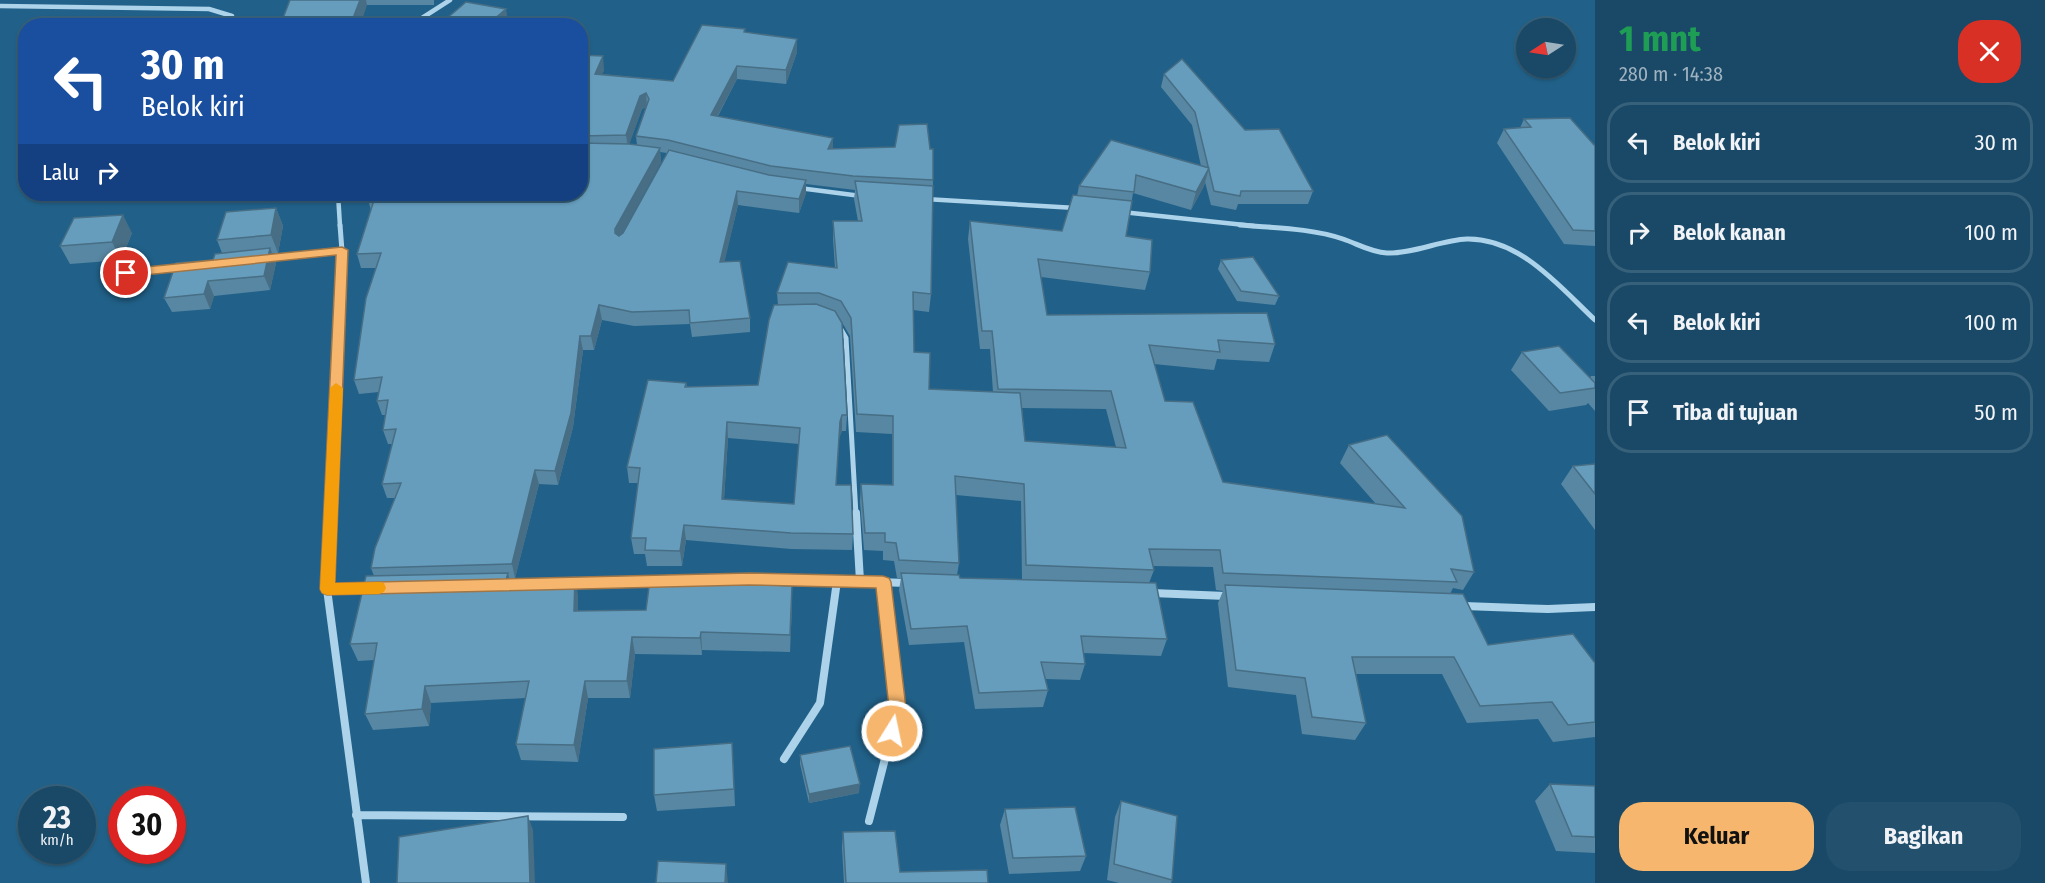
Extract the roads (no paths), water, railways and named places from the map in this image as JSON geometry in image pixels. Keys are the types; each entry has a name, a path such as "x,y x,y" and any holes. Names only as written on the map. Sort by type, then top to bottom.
{"street":[{"path":"422,18 450,0"},
{"path":"0,6 209,9 232,16"},
{"path":"792,187 872,196"},
{"path":"919,199 1083,209"},
{"path":"338,201 342,250 327,589 366,883"},
{"path":"1116,212 1299,231 1343,239 1364,249 1388,253 1468,239 1498,244 1521,255 1542,270 1595,320"},
{"path":"262,259 342,250"},
{"path":"126,273 183,267"},
{"path":"837,323 846,338 860,581"},
{"path":"562,583 749,579 919,584"},
{"path":"784,759 820,704 837,581"},
{"path":"869,821 898,708 883,582"},
{"path":"327,589 374,588"},
{"path":"1147,593 1231,597"},
{"path":"1458,606 1548,609 1595,607"},
{"path":"356,815 623,817"}]}
